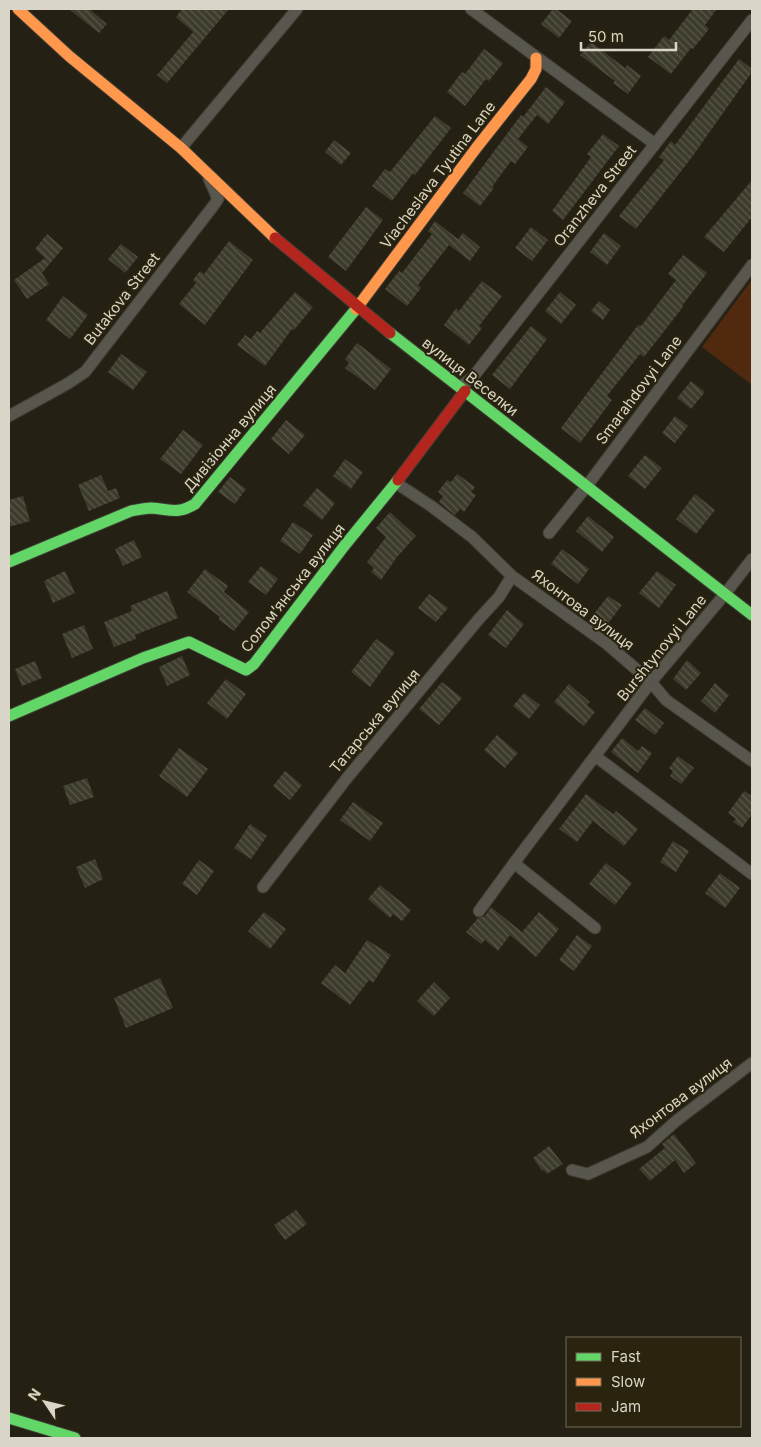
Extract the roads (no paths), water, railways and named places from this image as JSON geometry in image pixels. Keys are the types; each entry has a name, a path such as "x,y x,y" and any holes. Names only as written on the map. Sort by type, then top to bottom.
{"street":[{"name":"вулиця Веселки","path":"18,9 69,56 182,148 276,239 357,308 752,615"},
{"path":"182,148 297,9"},
{"path":"471,9 654,144"},
{"name":"Oranzheva Street","path":"462,389 752,20"},
{"name":"Viacheslava Tyutina Lane","path":"357,308 477,147 531,79 536,68 536,58"},
{"name":"Butakova Street","path":"9,416 85,372 218,199 205,171"},
{"name":"Smarahdovyi Lane","path":"549,533 586,487 752,265"},
{"name":"Дивізіонна вулиця","path":"9,562 131,511 148,508 170,512 185,511 195,504 357,308"},
{"name":"Соломʼянська вулиця","path":"9,716 143,658 189,642 201,646 246,670 254,664 345,545 396,484 462,389"},
{"name":"Яхонтова вулиця","path":"396,484 431,506 472,537 512,576 608,644 651,682 666,700 752,762"},
{"name":"Burshtynovyi Lane","path":"479,911 651,682 752,559"},
{"name":"Татарська вулиця","path":"263,887 347,778 499,597 512,576"},
{"path":"595,756 752,874"},
{"path":"514,863 595,928"},
{"name":"Яхонтова вулиця","path":"572,1170 588,1174 647,1147 676,1121 752,1064"},
{"path":"9,1418 75,1438"}]}
